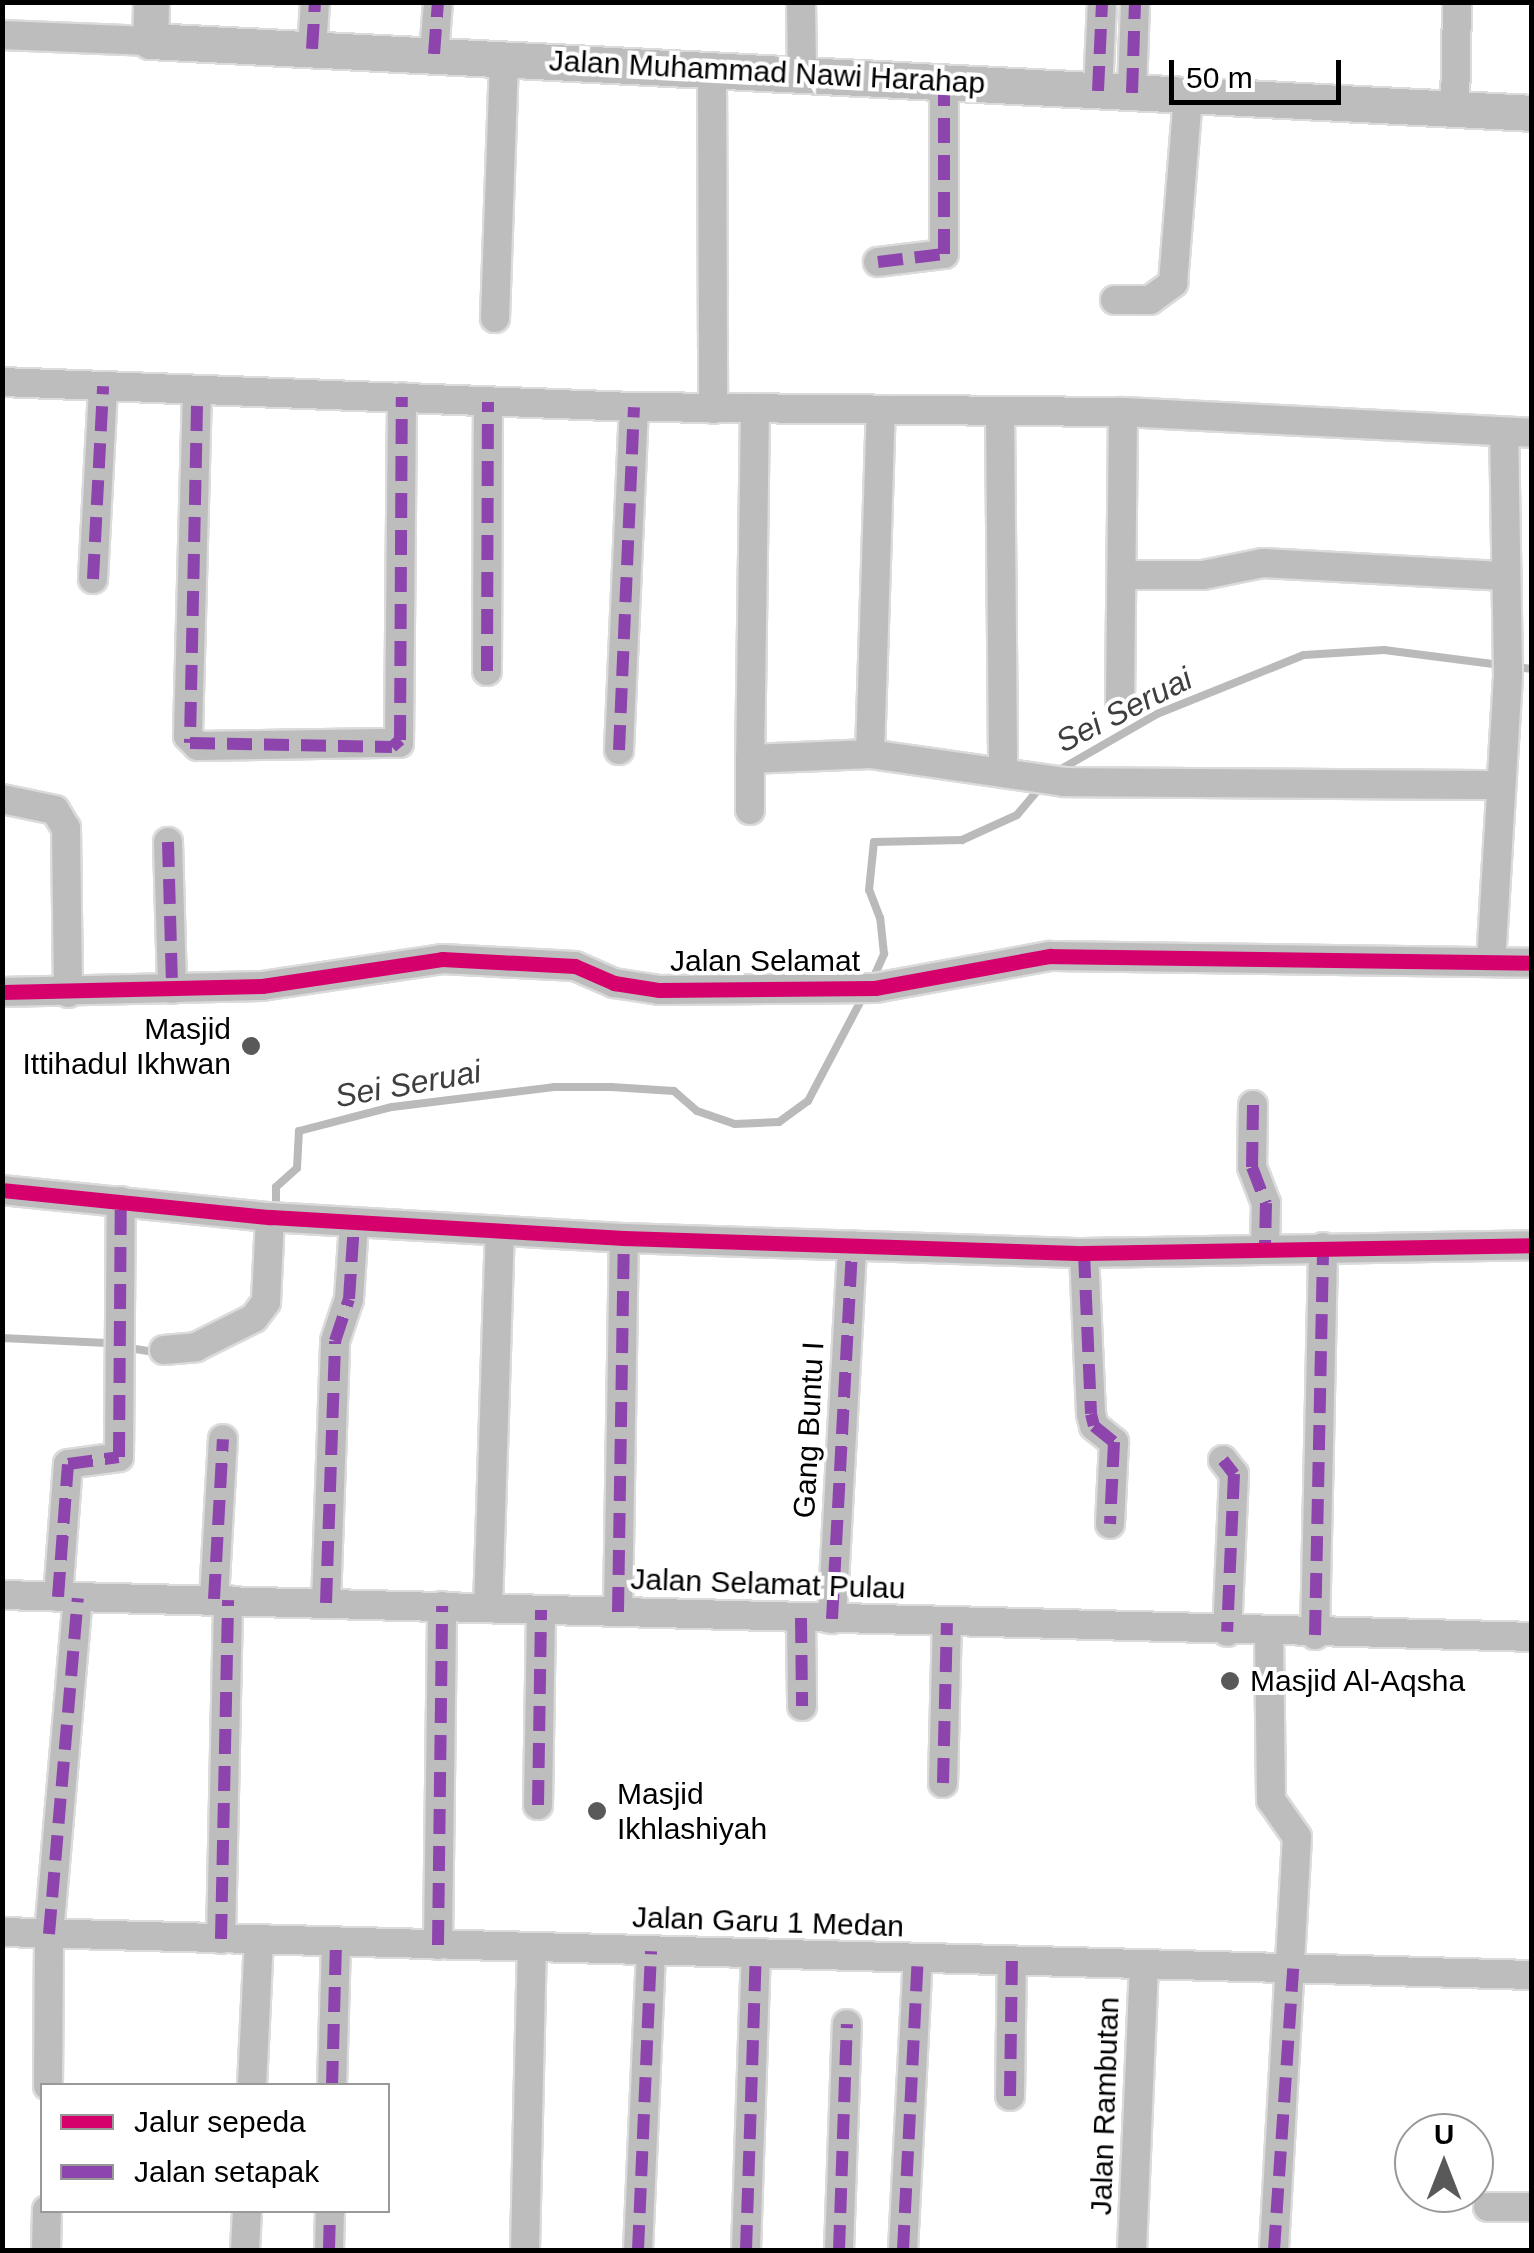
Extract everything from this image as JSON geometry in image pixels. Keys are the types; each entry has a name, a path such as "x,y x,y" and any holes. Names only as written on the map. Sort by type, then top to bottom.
{"main road":[{"path":"150,41 151,2"},
{"name":"Jalan Muhammad Nawi Harahap","path":"150,41 1532,112"}],"street":[{"path":"312,48 315,2"},
{"path":"434,54 438,2"},
{"path":"802,2 802,73"},
{"path":"1102,2 1115,92"},
{"path":"1115,92 1135,2"},
{"path":"1454,108 1457,2"},
{"name":"Jalan Muhammad Nawi Harahap","path":"2,35 150,41"},
{"path":"495,318 504,57"},
{"path":"712,68 714,408"},
{"path":"878,262 944,254 944,82"},
{"path":"1116,300 1150,300 1174,283 1188,96"},
{"path":"2,382 634,408 1123,412 1518,432 1506,576 1507,666 1491,962"},
{"path":"92,579 103,386"},
{"path":"197,390 188,736 198,746 399,743 402,398"},
{"path":"487,671 488,402"},
{"path":"619,750 634,408"},
{"path":"750,810 754,409"},
{"path":"870,754 881,410"},
{"path":"1000,412 1002,771"},
{"path":"1120,702 1123,412"},
{"path":"1124,575 1204,575 1262,563 1506,576"},
{"path":"750,759 870,754 1052,779 1500,785"},
{"path":"2,798 55,810 66,828 68,992"},
{"path":"168,842 172,989"},
{"name":"Jalan Selamat","path":"2,992 262,986 442,958 575,966 614,983 658,990 864,989 1050,956 1532,963"},
{"path":"1253,1105 1252,1167 1266,1204 1265,1246"},
{"path":"2,1190 270,1217 624,1238 1084,1253 1265,1246 1532,1245"},
{"path":"48,2083 49,1934 68,1597 68,1464 118,1457 121,1201"},
{"path":"164,1350 196,1347 254,1318 266,1302 270,1217"},
{"path":"326,1603 335,1342 350,1300 354,1223"},
{"path":"488,1608 500,1232"},
{"path":"618,1612 624,1238"},
{"name":"Gang Buntu I","path":"832,1618 852,1246"},
{"path":"1315,1635 1323,1247"},
{"path":"1084,1253 1091,1414 1094,1426 1114,1442 1110,1524"},
{"path":"221,1939 224,1438"},
{"path":"1223,1460 1234,1474 1227,1632"},
{"name":"Jalan Selamat Pulau","path":"2,1595 1269,1634 1532,1637"},
{"path":"438,1945 442,1606"},
{"path":"538,1806 542,1610"},
{"path":"801,1618 802,1706"},
{"path":"943,1783 947,1623"},
{"path":"1269,1634 1271,1800 1297,1837 1293,1968 1274,2250"},
{"name":"Jalan Garu 1 Medan","path":"2,1932 1532,1975"},
{"path":"252,2083 259,1940"},
{"path":"332,2083 336,1941"},
{"path":"525,2250 532,1948"},
{"path":"638,2250 651,1951"},
{"path":"746,2250 756,1954"},
{"path":"903,2250 918,1958"},
{"path":"1010,2096 1012,1960"},
{"name":"Jalan Rambutan","path":"1132,2250 1144,1964"},
{"path":"838,2250 847,2024"},
{"path":"1494,2208 1532,2208"},
{"path":"46,2250 47,2213"},
{"path":"245,2250 247,2213"},
{"path":"329,2250 330,2213"}],"waterway":[{"name":"Sei Seruai","path":"1056,772 1157,714 1304,655 1384,650 1532,669"},
{"name":"Sei Seruai","path":"872,981 884,954 880,918 869,890 874,842 962,840 1017,815 1042,785"},
{"name":"Sei Seruai","path":"276,1211 276,1187 297,1168 299,1131 392,1107 554,1087 611,1087 674,1091 697,1111 735,1124 779,1122 808,1101 865,993"},
{"name":"Sei Seruai","path":"2,1338 107,1343"},
{"name":"Sei Seruai","path":"129,1348 159,1353"}],"marked path":[{"path":"312,49 315,2"},
{"path":"434,54 438,2"},
{"path":"1098,91 1102,2"},
{"path":"1132,93 1135,2"},
{"path":"878,262 944,254 944,82"},
{"path":"93,579 103,386"},
{"path":"197,406 190,743 392,747 400,740 402,397"},
{"path":"487,671 488,402"},
{"path":"619,750 634,407"},
{"path":"168,842 172,989"},
{"path":"1253,1105 1252,1167 1266,1203 1265,1246"},
{"path":"58,1597 68,1464 119,1457 121,1201"},
{"path":"326,1603 335,1341 349,1299 354,1223"},
{"path":"618,1612 624,1238"},
{"path":"832,1619 852,1246"},
{"path":"1315,1635 1323,1247"},
{"path":"1084,1253 1091,1414 1094,1426 1114,1442 1110,1524"},
{"path":"214,1599 223,1439"},
{"path":"1223,1460 1234,1474 1227,1632"},
{"path":"49,1934 78,1598"},
{"path":"221,1939 228,1600"},
{"path":"438,1945 442,1606"},
{"path":"538,1805 541,1610"},
{"path":"801,1618 802,1706"},
{"path":"943,1783 947,1623"},
{"path":"332,2083 336,1941"},
{"path":"638,2250 651,1951"},
{"path":"746,2250 756,1954"},
{"path":"903,2250 918,1958"},
{"path":"1010,2096 1012,1961"},
{"path":"1274,2250 1293,1969"},
{"path":"839,2250 847,2024"},
{"path":"329,2250 330,2213"}],"cycle path":[{"path":"2,992 262,986 442,959 575,966 614,983 659,990 875,988 1050,956 1532,963"},
{"path":"2,1190 270,1217 624,1238 1084,1253 1532,1245"}],"place":[{"name":"Masjid Ittihadul Ikhwan","path":"251,1046"},
{"name":"Masjid Al-Aqsha","path":"1230,1681"},
{"name":"Masjid Ikhlashiyah","path":"597,1811"}]}
